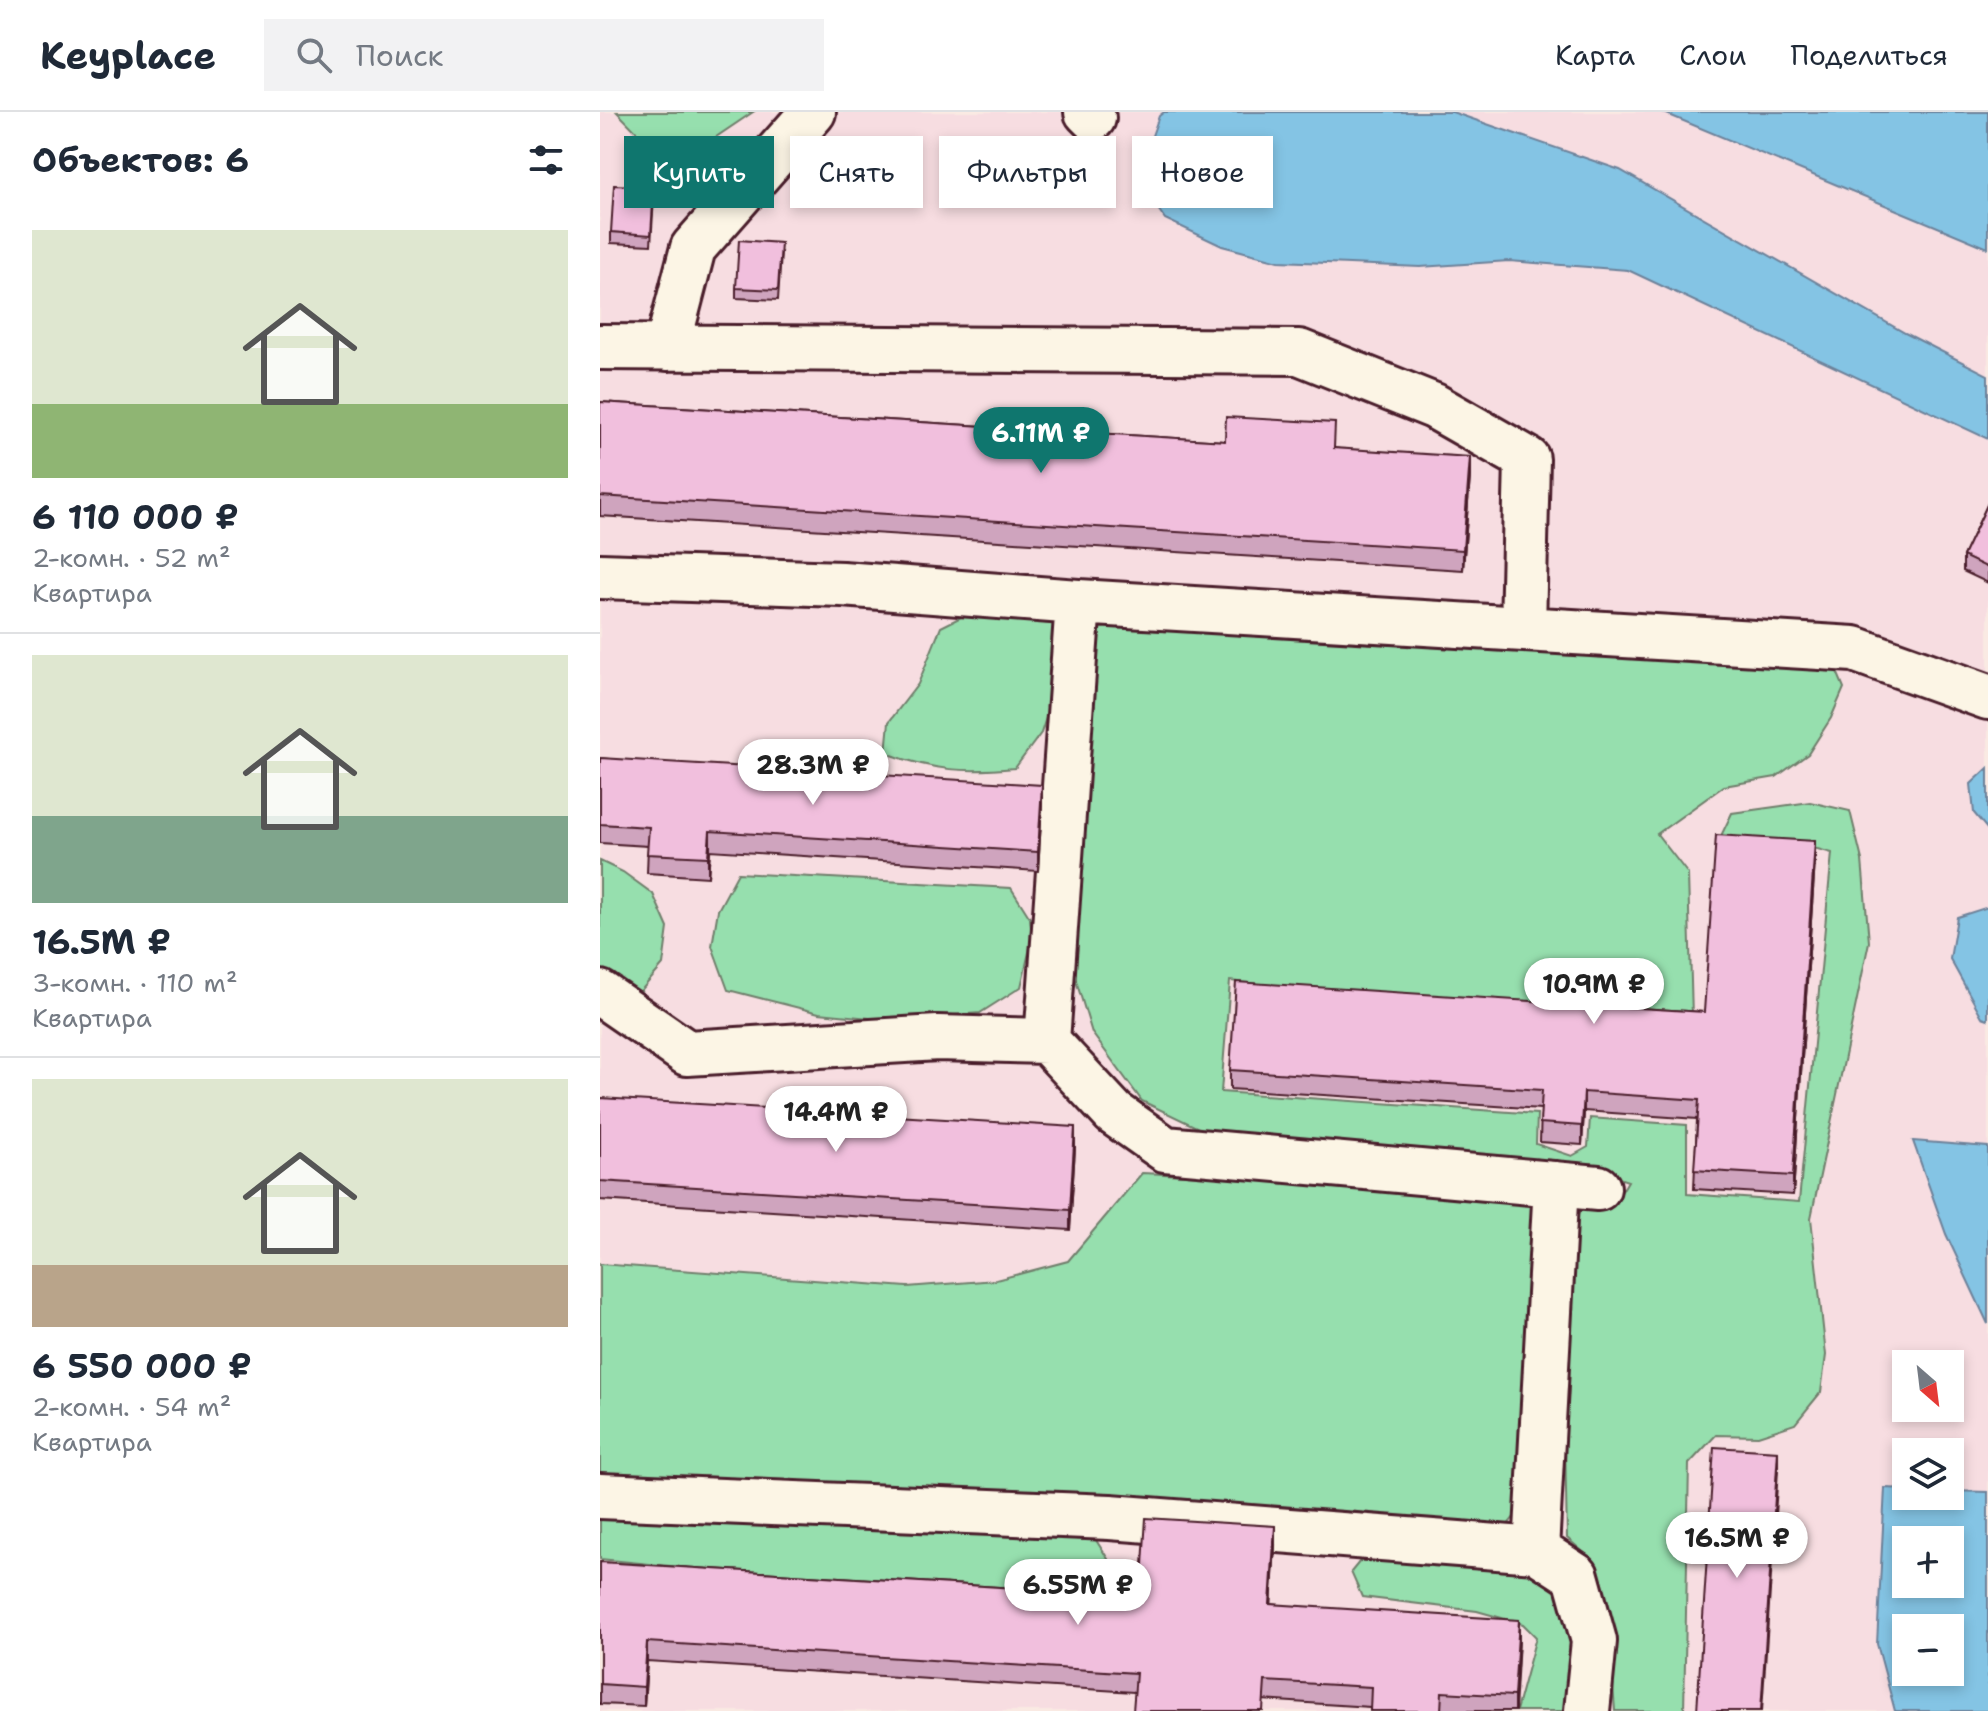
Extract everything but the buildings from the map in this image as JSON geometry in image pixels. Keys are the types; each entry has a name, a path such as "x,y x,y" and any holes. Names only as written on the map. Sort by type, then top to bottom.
{"lane":[{"path":"667,348 693,248 813,112"},
{"path":"600,347 1299,352 1434,406 1527,459 1523,628"},
{"path":"600,576 842,584 1078,602 1854,649 1988,697"},
{"path":"1047,1041 1078,602"},
{"path":"600,993 687,1053 938,1038 1047,1041 1114,1113 1165,1149 1598,1188"},
{"path":"1536,1550 1556,1184"},
{"path":"600,1496 1110,1517 1536,1550 1576,1576 1594,1641 1587,1711"}],"shaded area":[{"path":"600,112 1988,112 1988,1711 600,1711"}],"green space":[{"path":"617,112 753,112 717,136 640,136"},
{"path":"967,614 1052,624 1062,642 1059,678 1041,733 1015,768 950,769 920,764 886,753 889,722 918,684 941,627"},
{"path":"1097,623 1833,662 1844,688 1831,718 1808,754 1776,777 1724,786 1657,834 1688,874 1692,1017 1608,1016 1606,976 1542,967 1538,1012 1230,981 1221,1092 1537,1114 1536,1144 1572,1156 1588,1147 1590,1118 1687,1125 1687,1194 1799,1202 1832,853 1792,842 1719,840 1732,813 1810,802 1850,811 1862,860 1869,942 1811,1218 1826,1355 1821,1392 1795,1424 1758,1436 1716,1435 1689,1464 1684,1711 1615,1711 1608,1617 1596,1563 1567,1538 1561,1250 1580,1211 1619,1196 1628,1181 1588,1168 1215,1136 1142,1101 1092,1033 1071,964"},
{"path":"600,861 623,872 653,894 668,928 663,965 637,995 600,980"},
{"path":"738,873 1011,888 1030,918 1032,939 1021,987 980,1013 890,1020 819,1013 728,990 712,946 718,910"},
{"path":"1142,1173 1547,1192 1522,1507 1502,1532 600,1479 600,1264 907,1287 996,1280 1068,1261"},
{"path":"600,1505 1092,1534 1108,1559 1102,1584 1087,1597 870,1586 600,1559"},
{"path":"1393,1553 1523,1567 1551,1583 1572,1604 1568,1711 1516,1711 1536,1637 1523,1624 1477,1611 1362,1597 1351,1572 1360,1561"}],"water":[{"path":"1164,112 1452,112 1620,170 1905,333 1988,375 1988,439 1628,270 1509,261 1420,267 1279,261 1222,246 1165,219 1157,208 1273,208 1273,136 1152,136 1159,116"},
{"path":"1662,112 1988,112 1988,248"},
{"path":"1988,768 1988,830 1974,813 1971,784"},
{"path":"1988,907 1988,1019 1982,1017 1950,959 1957,917"},
{"path":"1913,1141 1988,1147 1988,1324 1946,1234"},
{"path":"1885,1488 1892,1488 1892,1510 1964,1510 1964,1491 1988,1492 1988,1711 1895,1711 1877,1644"}]}
